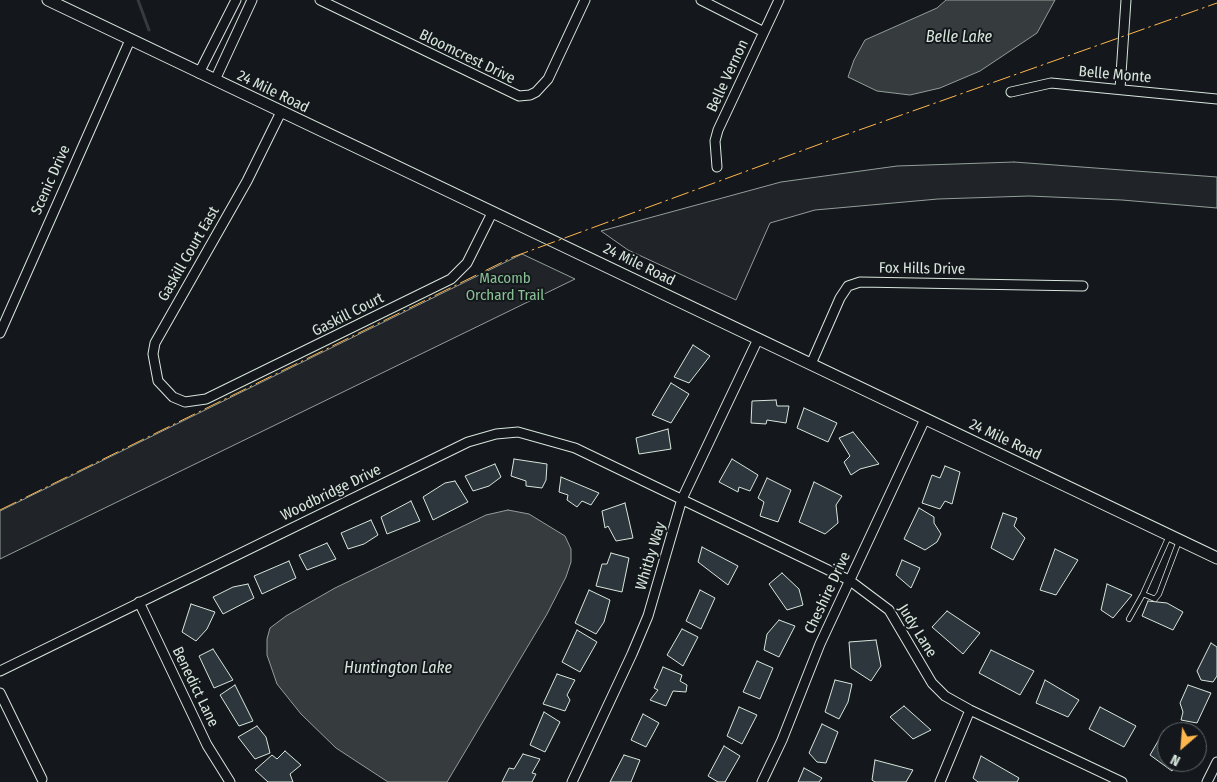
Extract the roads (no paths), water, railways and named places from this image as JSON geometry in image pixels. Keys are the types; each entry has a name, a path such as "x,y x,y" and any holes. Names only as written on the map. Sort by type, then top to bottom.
{"street":[{"name":"24 Mile Road","path":"48,0 1217,558"},
{"path":"199,73 236,0"},
{"path":"215,80 252,0"},
{"name":"Bloomcrest Drive","path":"320,0 519,96 530,95 536,92 548,79 585,0"},
{"path":"701,0 764,32"},
{"name":"Belle Vernon","path":"717,167 715,141 718,130 780,0"},
{"path":"1120,89 1126,0"},
{"name":"Scenic Drive","path":"0,333 130,40"},
{"name":"Belle Monte","path":"1011,92 1051,83 1217,99"},
{"name":"Gaskill Court East","path":"185,402 166,392 158,382 153,354 155,343 247,181 281,112"},
{"name":"Gaskill Court","path":"185,402 206,399 451,279 467,263 492,213"},
{"name":"Fox Hills Drive","path":"811,364 840,298 848,286 860,282 1083,286"},
{"name":"Whitby Way","path":"572,782 648,616 682,499 758,339"},
{"name":"Cheshire Drive","path":"762,782 782,740 820,644 925,419"},
{"name":"Woodbridge Drive","path":"0,671 387,480 468,442 496,434 528,433 556,441 682,499"},
{"name":"Judy Lane","path":"682,499 849,580 889,610 938,690 970,710 1122,782"},
{"name":"Benedict Lane","path":"139,602 208,745 230,782"},
{"path":"0,693 42,780"},
{"path":"940,782 970,710"},
{"path":"1208,782 1217,762"}],"lane":[{"path":"1143,594 1155,599 1159,594 1174,537"},
{"path":"1129,619 1174,537"}],"water":[{"name":"Belle Lake","path":"946,0 1055,0 1037,33 980,71 940,88 910,95 877,91 848,77 854,60 865,40 937,8"},
{"name":"Huntington Lake","path":"508,510 529,514 565,536 571,549 571,562 566,577 547,614 447,782 388,782 336,748 301,714 277,684 267,655 267,639 270,628 286,616 335,588 486,515"}],"waterway":[{"path":"138,0 149,30"}],"park label":[{"name":"Macomb Orchard Trail","path":"505,288"}]}
